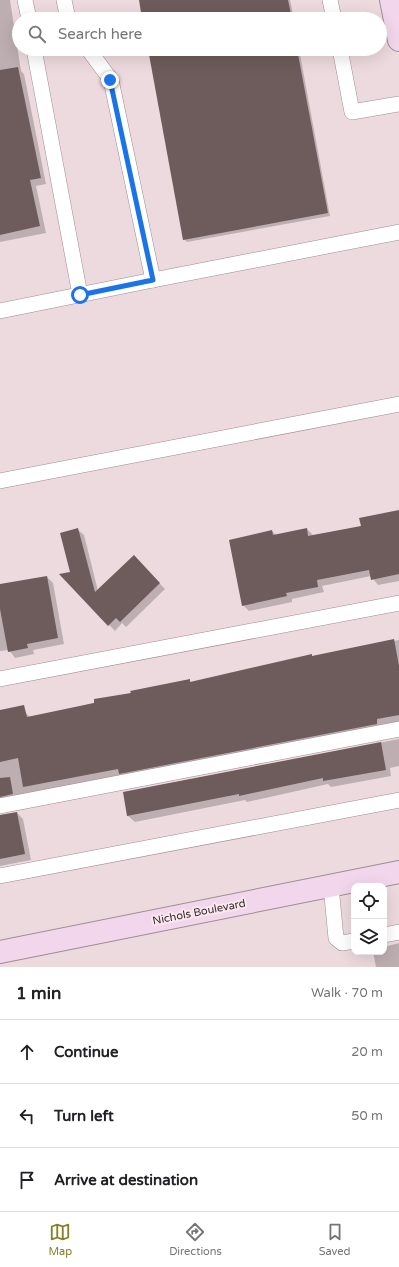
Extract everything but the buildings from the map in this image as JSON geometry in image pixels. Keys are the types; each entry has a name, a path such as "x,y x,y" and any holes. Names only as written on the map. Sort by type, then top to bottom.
{"street":[{"path":"391,0 399,40"},
{"name":"Nichols Boulevard","path":"0,952 399,872"}],"lane":[{"path":"25,0 28,12"},
{"path":"64,0 67,12"},
{"path":"330,0 333,12"},
{"path":"35,56 80,295"},
{"path":"93,56 110,80 153,280"},
{"path":"341,56 352,112 399,104"},
{"path":"0,311 399,232"},
{"path":"0,481 399,404"},
{"path":"0,679 399,603"},
{"path":"0,806 399,729"},
{"path":"0,876 399,800"},
{"path":"331,886 336,938 342,943 351,942"},
{"path":"387,934 399,932"}],"route":[{"path":"80,295 153,280 110,80"}]}
